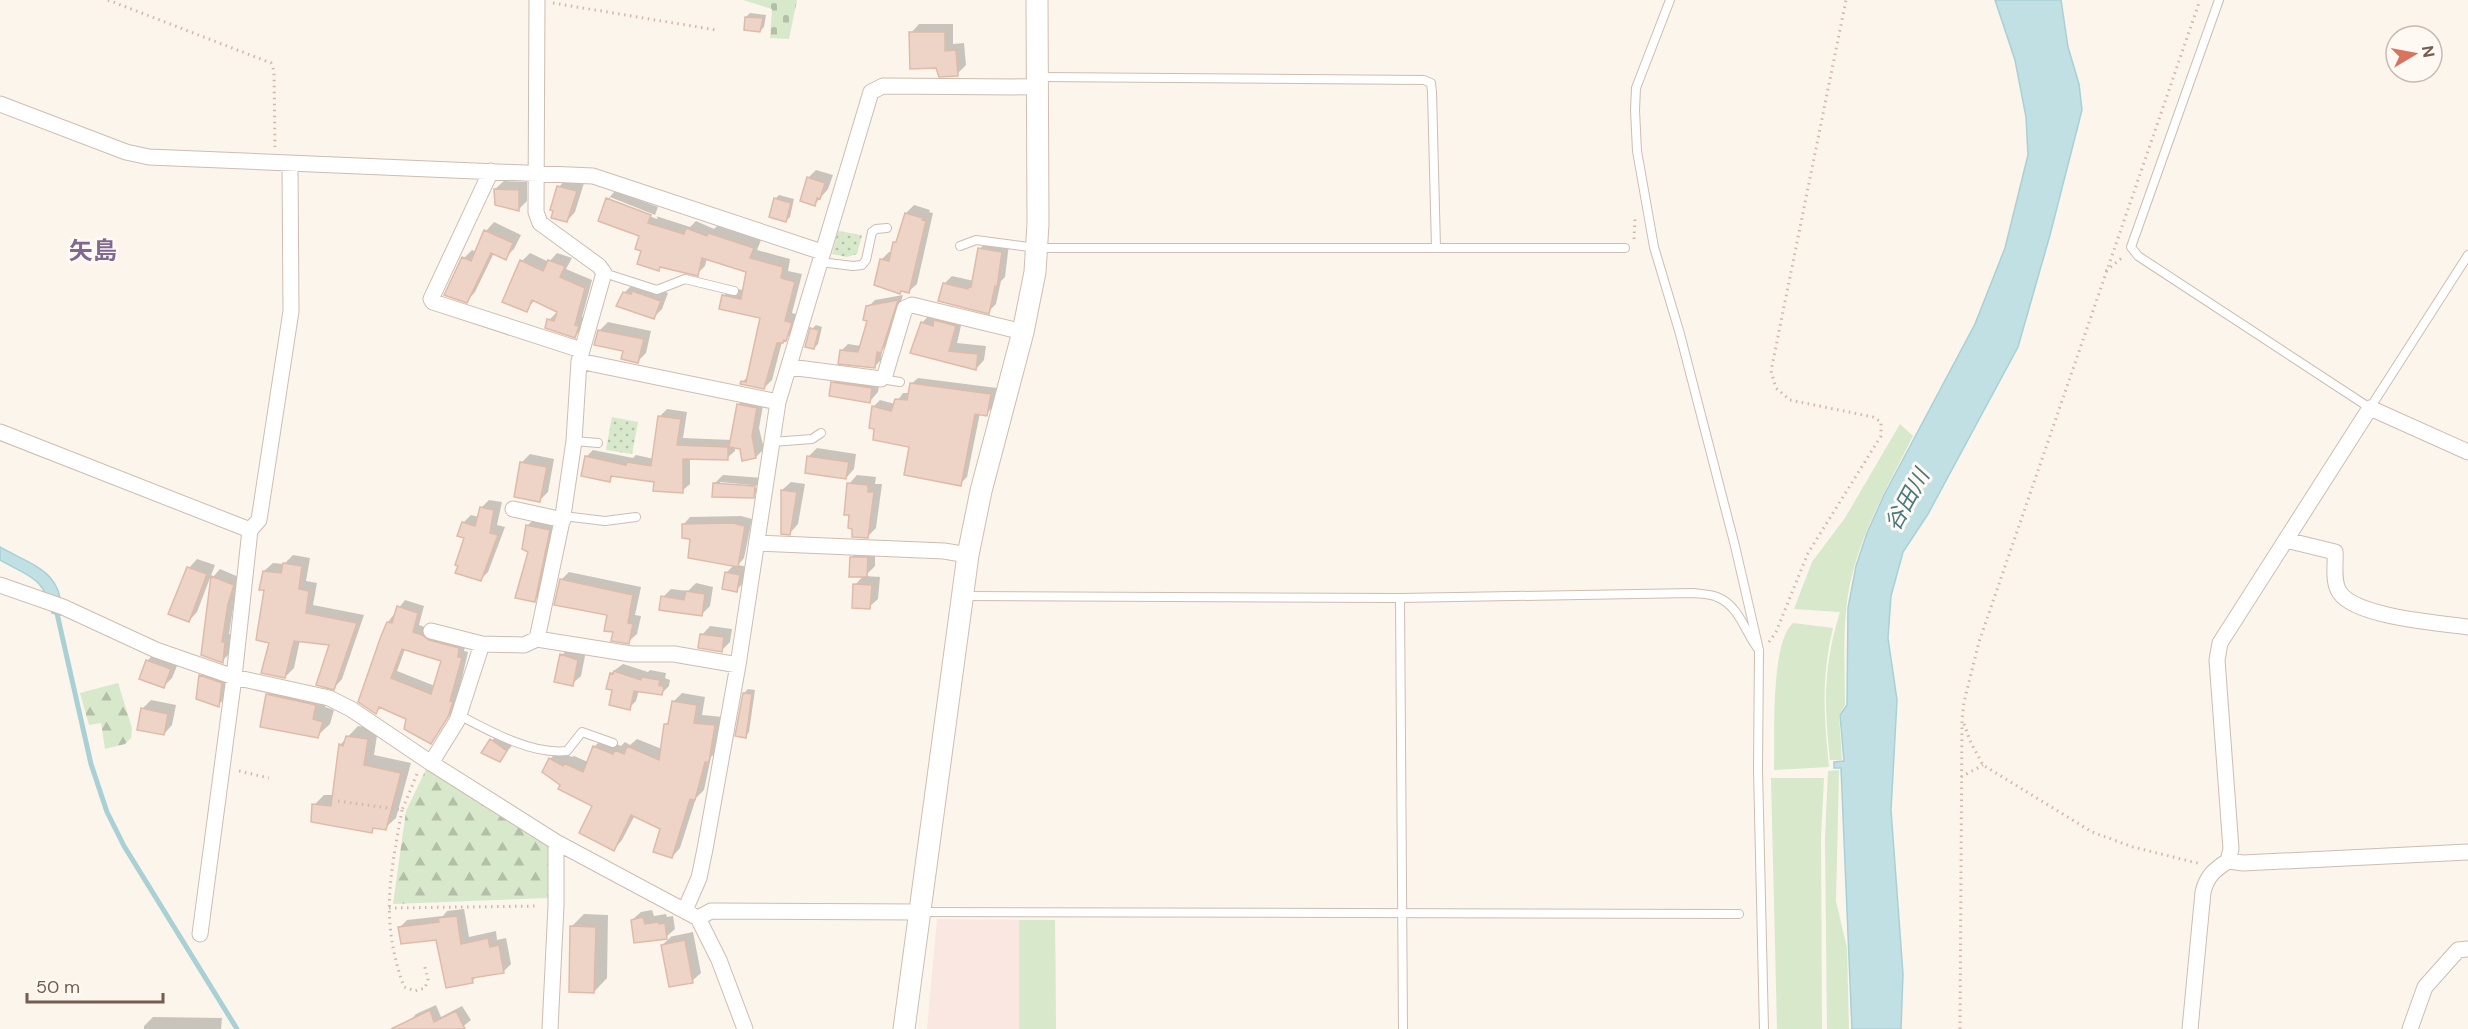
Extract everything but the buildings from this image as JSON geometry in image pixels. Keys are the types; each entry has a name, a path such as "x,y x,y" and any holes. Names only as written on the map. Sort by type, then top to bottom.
{"street":[{"path":"537,0 536,212 540,223 599,266 604,273 580,356 574,441 563,518 537,639"},
{"path":"904,1029 968,555 981,491 1023,332 1035,272 1037,248 1037,0"},
{"path":"692,914 738,665 778,402 871,92 883,86 1037,82"},
{"path":"0,104 126,152 149,157 593,176 821,257"},
{"path":"200,934 234,678 250,530 259,520 291,311 283,163"},
{"path":"491,171 431,299 433,302 580,356 778,402"},
{"path":"790,367 881,379 885,375 904,308 912,305 1023,332"},
{"path":"2190,1029 2203,892 2206,880 2228,861 2231,849 2217,660 2220,643 2370,408 2468,452"},
{"path":"0,432 250,530"},
{"path":"513,509 563,518"},
{"path":"2286,540 2335,552 2336,583 2340,593 2350,602 2389,617 2468,627"},
{"path":"757,543 968,555"},
{"path":"0,585 63,607 156,650 234,678 329,698 351,709 427,761 556,842 692,914 719,960 745,1029"},
{"path":"431,631 482,644 524,645 537,639 631,654 674,654 738,665"},
{"path":"427,761 459,715 482,644"},
{"path":"550,1029 556,906 556,842"},
{"path":"2228,861 2243,863 2468,852"},
{"path":"692,914 711,911 920,912"},
{"path":"2410,1029 2425,987 2458,950 2468,949"}],"lane":[{"path":"1670,0 1636,88 1635,110 1640,175 1654,247 1680,334 1730,524 1759,650 1764,1029"},
{"path":"2218,0 2131,247 2138,256 2370,408 2468,255"},
{"path":"1037,82 1424,80 1431,83 1432,92 1436,248"},
{"path":"821,257 853,266 862,265 866,260 872,232 876,228 886,228"},
{"path":"960,246 976,240 1037,248 1625,248"},
{"path":"604,273 657,290 685,279 734,291"},
{"path":"881,379 900,382"},
{"path":"772,442 812,438 821,433"},
{"path":"574,441 598,443"},
{"path":"563,518 605,521 636,517"},
{"path":"963,596 1400,598 1693,593 1718,597 1736,611 1750,640 1759,650"},
{"path":"1400,598 1403,1029"},
{"path":"459,715 500,736 553,752 567,751 582,732 613,743"},
{"path":"920,912 1739,914"}],"path":[{"path":"108,0 271,63 283,163"},
{"path":"537,0 716,30"},
{"path":"1759,650 1766,646 1776,632 1808,553 1881,436 1882,429 1881,422 1873,417 1790,400 1776,388 1771,372 1846,0"},
{"path":"1960,1029 1961,777 1964,702 1979,642 2200,0"},
{"path":"2105,272 2131,247"},
{"path":"1962,719 1983,765 2092,832 2133,847 2187,859 2201,864 2211,874"},
{"path":"424,964 428,979 425,988 416,991 404,987 395,963 388,920 388,889 402,810 427,761"},
{"path":"1961,777 1983,765"},
{"path":"222,766 269,778"},
{"path":"338,801 402,810"},
{"path":"389,908 556,906"}],"shaded area":[{"path":"937,919 1055,920 1056,1029 927,1029"}],"green space":[{"path":"743,0 797,0 789,39 770,38 772,9"},
{"path":"838,231 862,235 857,254 847,257 832,254"},
{"path":"612,417 638,422 632,454 606,450"},
{"path":"1900,424 1913,436 1871,521 1849,588 1845,635 1845,705 1839,715 1842,760 1830,760 1826,686 1830,650 1840,612 1794,609 1812,562 1845,518"},
{"path":"1793,623 1833,628 1825,681 1829,767 1774,770 1777,670 1780,650"},
{"path":"118,683 132,728 131,738 125,744 105,749 101,723 89,725 80,693"},
{"path":"427,767 550,845 549,898 393,904 406,811"},
{"path":"1839,770 1836,901 1847,948 1849,1029 1827,1029 1825,838 1828,771"},
{"path":"1771,778 1824,778 1821,836 1822,1029 1777,1029"},
{"path":"1019,920 1055,920 1056,1029 1019,1029"}],"water":[{"name":"谷田川","path":"1995,0 2061,0 2068,47 2079,84 2082,110 2018,347 1928,514 1903,552 1891,596 1888,638 1897,700 1891,810 1903,974 1901,1029 1852,1029 1841,768 1834,768 1834,762 1844,761 1840,715 1847,705 1848,608 1856,566 1867,533 1884,495 1975,324 2005,248 2028,155 2026,117 2015,60"},
{"path":"0,547 35,565 52,579 61,600 61,615 52,613 44,592 34,579 0,560"}],"waterway":[{"path":"56,609 91,764 107,812 124,846 237,1029"}],"district":[{"name":"矢島","path":"93,250"}]}
